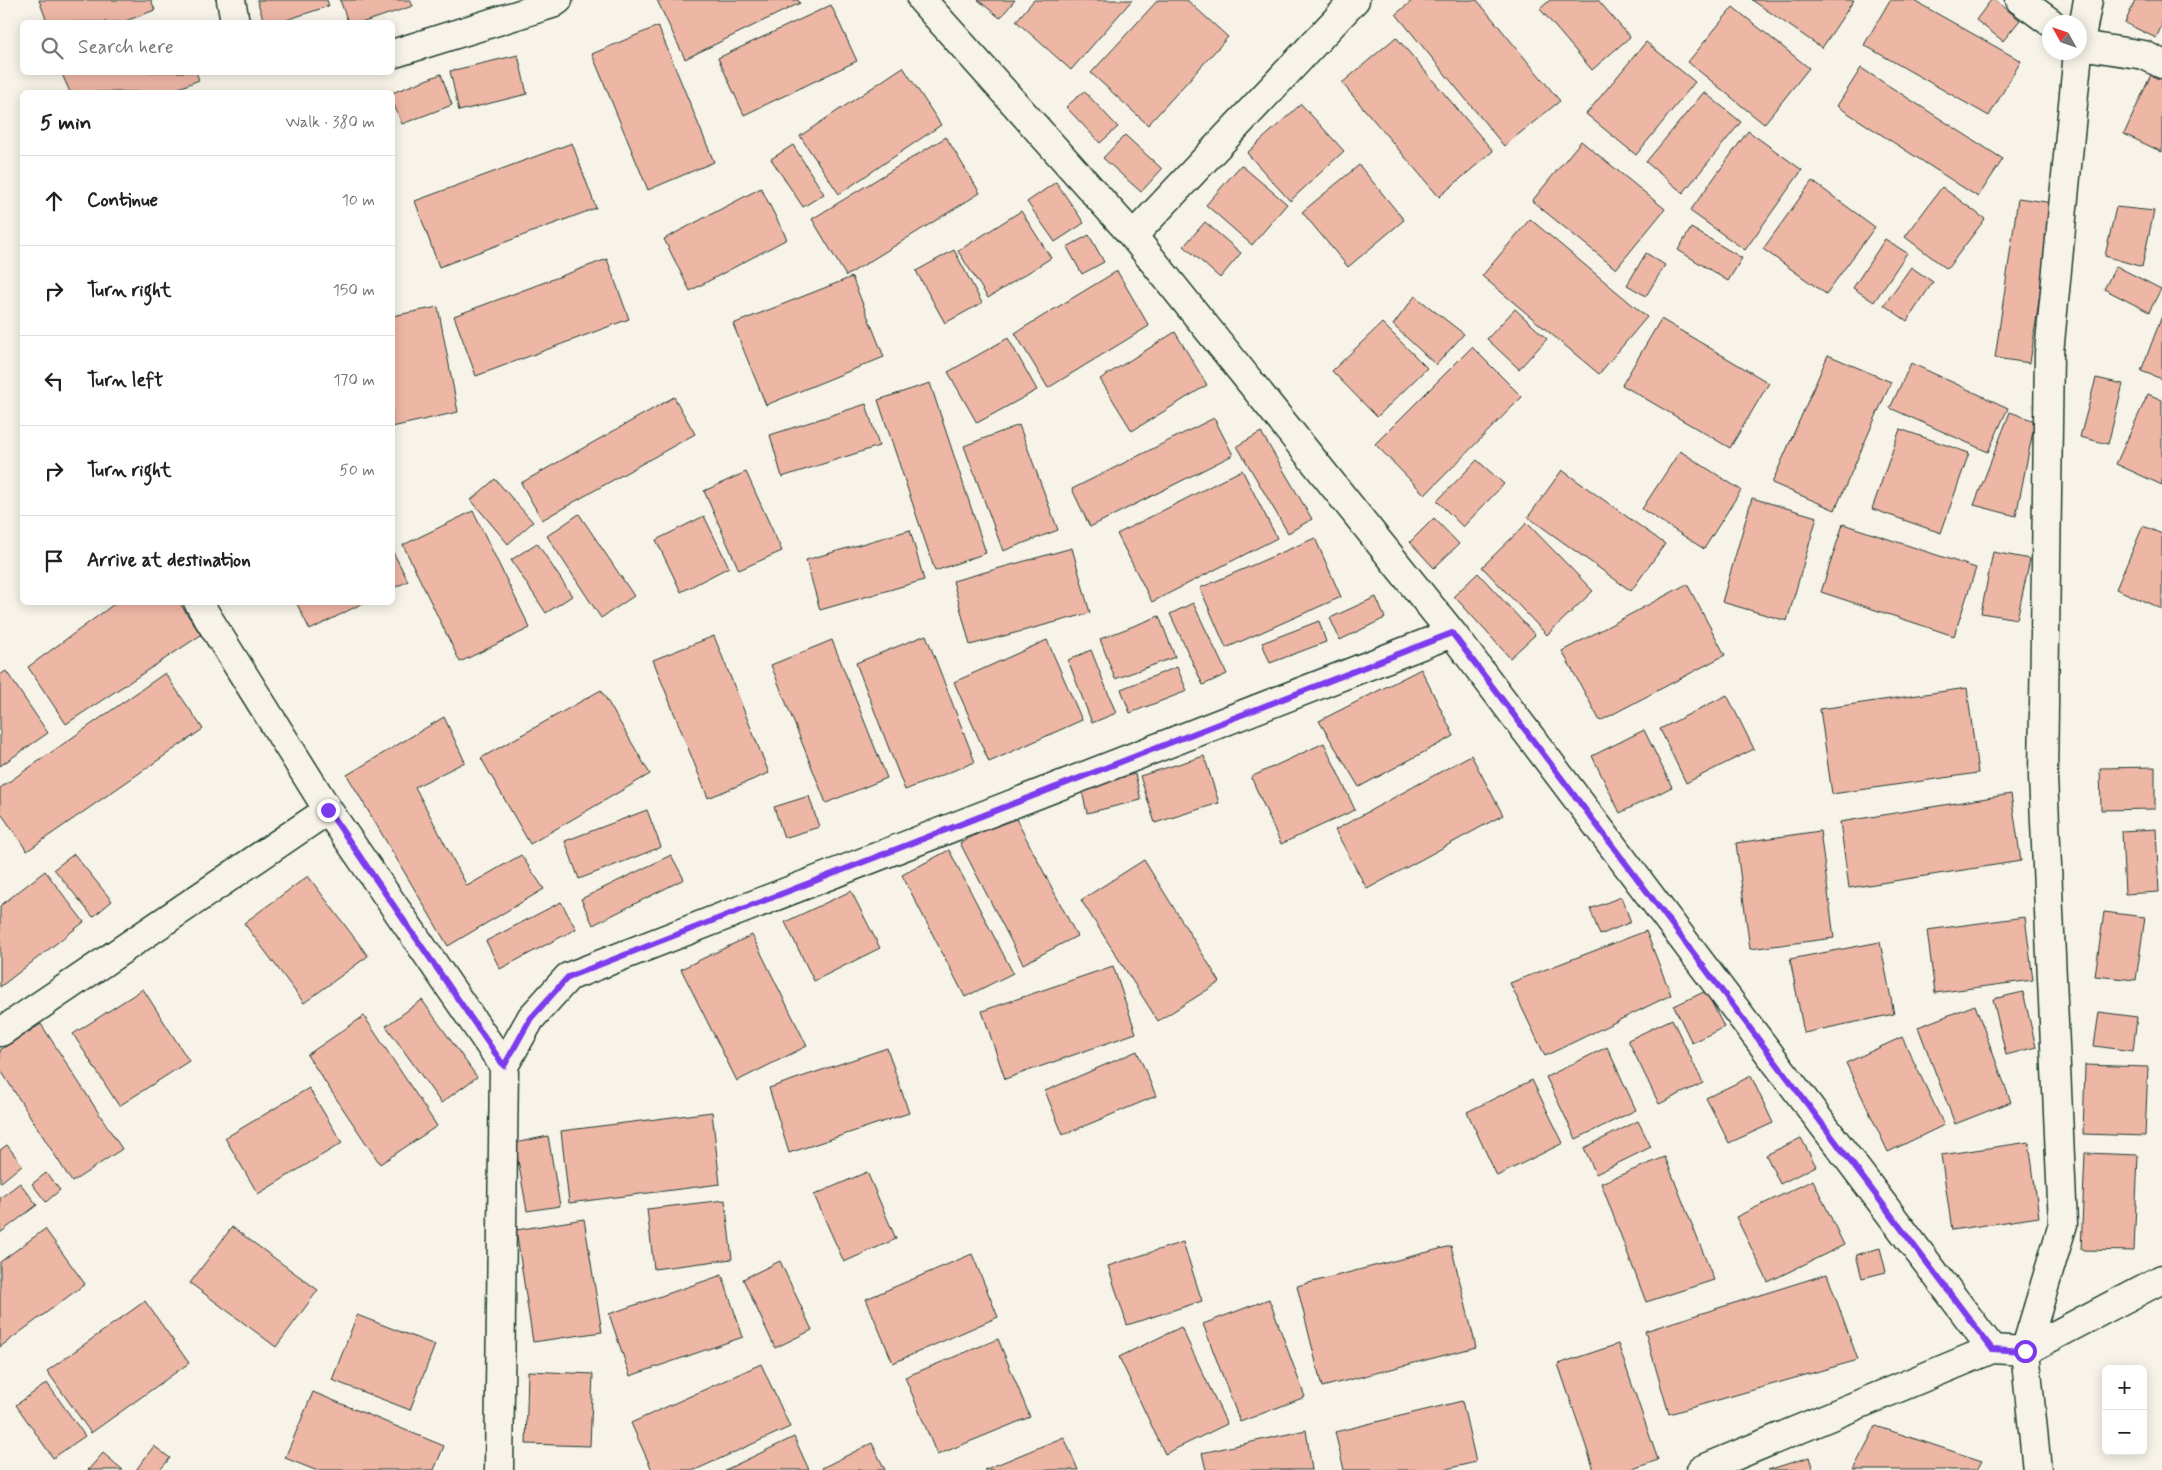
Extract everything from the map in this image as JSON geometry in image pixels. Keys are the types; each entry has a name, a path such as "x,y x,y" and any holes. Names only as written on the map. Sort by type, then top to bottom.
{"street":[{"path":"231,0 235,20"},
{"path":"395,53 552,4 558,0"},
{"path":"922,0 1133,236 1452,633 1992,1349"},
{"path":"1133,236 1355,0"},
{"path":"2020,0 2042,16"},
{"path":"2085,15 2088,0"},
{"path":"2087,44 2144,55 2162,64"},
{"path":"2037,1470 2025,1351 2063,1224 2043,758 2049,353 2077,60"},
{"path":"200,605 328,810 504,1066"},
{"path":"499,1470 504,1066 531,1018 568,977 1452,633"},
{"path":"1,1032 328,810"},
{"path":"1701,1470 1992,1349 2025,1351 2162,1279"}],"building":[{"path":"39,0 151,0 155,10 128,20 46,20"},
{"path":"257,0 327,0 329,6 286,20 263,20"},
{"path":"340,0 410,0 413,6 370,20 347,20"},
{"path":"657,0 798,0 800,3 685,59"},
{"path":"978,0 1015,0 1000,18"},
{"path":"1034,0 1132,0 1071,70 1016,21"},
{"path":"1158,0 1187,0 1228,37 1148,125 1091,73"},
{"path":"1413,0 1477,0 1560,101 1504,146 1396,14"},
{"path":"1550,0 1598,0 1630,37 1592,70 1540,9"},
{"path":"1752,0 1854,0 1822,48"},
{"path":"1890,0 1913,0 2021,61 1989,116 1864,45"},
{"path":"1991,0 1995,0 2020,20 2003,41 1976,20"},
{"path":"2135,0 2162,0 2162,25 2156,38 2125,23"},
{"path":"831,5 857,61 744,115 718,58"},
{"path":"1733,7 1809,68 1764,124 1688,62"},
{"path":"658,26 714,162 648,190 592,54"},
{"path":"1396,37 1493,151 1439,197 1342,83"},
{"path":"1646,42 1695,82 1636,155 1586,114"},
{"path":"518,55 527,94 459,111 450,71"},
{"path":"903,67 941,125 839,194 800,136"},
{"path":"1861,68 2003,159 1978,197 1837,106"},
{"path":"2154,68 2162,72 2162,152 2124,134"},
{"path":"441,74 452,105 402,124 395,107 395,92"},
{"path":"62,75 197,75 199,80 174,90 69,90"},
{"path":"1084,91 1118,127 1100,143 1066,107"},
{"path":"1704,92 1741,122 1683,193 1646,162"},
{"path":"1301,104 1344,151 1290,201 1247,153"},
{"path":"1748,131 1802,170 1745,250 1690,211"},
{"path":"1125,135 1162,169 1141,192 1103,158"},
{"path":"946,137 980,193 846,276 812,219"},
{"path":"1581,141 1665,209 1616,269 1532,201"},
{"path":"572,143 596,208 439,267 415,201"},
{"path":"793,145 824,194 803,207 771,159"},
{"path":"1241,165 1287,204 1252,245 1206,205"},
{"path":"1359,165 1404,220 1348,267 1302,212"},
{"path":"1812,181 1875,227 1826,294 1763,249"},
{"path":"1056,182 1084,223 1055,242 1027,202"},
{"path":"1942,187 1985,219 1947,269 1905,237"},
{"path":"761,188 787,239 690,291 664,239"},
{"path":"2018,198 2053,203 2030,363 1995,358"},
{"path":"2116,207 2154,211 2142,267 2105,256"},
{"path":"1021,211 1051,258 988,298 958,251"},
{"path":"1530,219 1647,317 1599,374 1482,276"},
{"path":"1205,222 1241,253 1220,278 1184,246"},
{"path":"1691,228 1742,258 1728,281 1678,250"},
{"path":"1089,235 1104,262 1082,274 1067,247"},
{"path":"1885,239 1907,253 1874,302 1853,288"},
{"path":"954,250 982,303 945,323 916,271"},
{"path":"1646,253 1665,265 1646,296 1627,285"},
{"path":"607,259 629,319 476,376 454,316"},
{"path":"2116,266 2161,289 2149,312 2104,289"},
{"path":"1911,267 1933,282 1907,321 1884,305"},
{"path":"1117,271 1149,326 1048,388 1015,333"},
{"path":"852,277 884,357 766,405 733,324"},
{"path":"1415,296 1464,334 1436,365 1393,325"},
{"path":"438,307 458,412 395,426 395,315"},
{"path":"1515,309 1547,339 1519,369 1487,339"},
{"path":"2162,316 2162,379 2141,371"},
{"path":"1661,319 1769,383 1730,448 1622,385"},
{"path":"1382,323 1427,368 1377,417 1332,371"},
{"path":"1175,332 1207,385 1132,431 1100,379"},
{"path":"1008,338 1037,390 977,423 948,372"},
{"path":"1472,347 1522,397 1425,495 1375,444"},
{"path":"1828,355 1891,382 1835,510 1772,483"},
{"path":"1911,363 2008,408 1988,452 1890,408"},
{"path":"2096,378 2123,384 2108,444 2080,437"},
{"path":"930,383 986,553 935,571 878,400"},
{"path":"2148,394 2162,400 2162,485 2116,464"},
{"path":"674,397 695,434 542,520 521,483"},
{"path":"866,404 879,446 782,477 770,435"},
{"path":"2010,412 2035,421 2016,516 1974,505"},
{"path":"1214,418 1233,455 1090,527 1072,489"},
{"path":"1019,425 1058,530 1003,551 964,446"},
{"path":"1900,429 1969,453 1941,533 1872,509"},
{"path":"1261,432 1312,519 1288,533 1237,446"},
{"path":"1680,451 1741,490 1704,549 1642,509"},
{"path":"1477,460 1504,484 1463,527 1437,501"},
{"path":"1242,470 1277,538 1152,602 1117,534"},
{"path":"1562,470 1665,544 1631,591 1528,517"},
{"path":"746,472 782,551 739,570 704,491"},
{"path":"495,479 533,522 508,544 471,500"},
{"path":"1752,498 1817,517 1787,621 1722,602"},
{"path":"473,511 530,628 460,662 403,545"},
{"path":"579,514 634,596 601,618 547,536"},
{"path":"704,516 729,567 681,592 656,540"},
{"path":"1434,518 1459,544 1434,568 1410,542"},
{"path":"1527,523 1593,591 1547,635 1482,567"},
{"path":"1843,524 1976,568 1954,636 1821,592"},
{"path":"2143,526 2162,534 2162,609 2116,589"},
{"path":"910,530 924,580 820,610 806,560"},
{"path":"1315,538 1341,597 1226,648 1200,588"},
{"path":"537,543 572,596 546,613 511,560"},
{"path":"1072,548 1090,613 970,645 953,581"},
{"path":"1993,552 2030,559 2017,619 1981,613"},
{"path":"395,556 408,581 395,588"},
{"path":"1478,573 1535,635 1510,658 1454,596"},
{"path":"1687,584 1725,655 1600,721 1562,651"},
{"path":"1376,597 1385,618 1340,640 1330,618"},
{"path":"1193,603 1227,674 1203,685 1170,614"},
{"path":"113,605 181,605 201,635 66,724 28,667"},
{"path":"298,605 359,605 310,630"},
{"path":"1159,616 1175,657 1115,679 1100,639"},
{"path":"1319,621 1326,642 1270,663 1262,643"},
{"path":"926,635 975,762 905,790 856,663"},
{"path":"714,636 769,773 708,798 653,660"},
{"path":"832,640 887,778 826,803 771,665"},
{"path":"1047,640 1082,720 989,762 954,682"},
{"path":"1091,650 1116,713 1092,723 1068,660"},
{"path":"1177,667 1187,691 1130,713 1121,689"},
{"path":"1421,669 1454,736 1359,787 1319,721"},
{"path":"6,671 48,733 0,766 0,675"},
{"path":"165,673 203,729 27,851 0,812 0,788"},
{"path":"1967,688 1978,773 1832,794 1820,709"},
{"path":"601,690 650,774 530,844 481,758"},
{"path":"1727,695 1754,749 1686,783 1660,729"},
{"path":"444,717 465,762 415,787 467,886 521,855 544,889 448,946 347,775"},
{"path":"1644,730 1672,787 1620,813 1592,756"},
{"path":"1324,743 1355,810 1281,844 1251,777"},
{"path":"1471,755 1503,815 1367,889 1335,830"},
{"path":"1204,756 1219,803 1155,823 1140,776"},
{"path":"2155,767 2155,809 2101,810 2100,768"},
{"path":"1135,774 1141,800 1087,813 1081,787"},
{"path":"2011,794 2021,861 1849,888 1840,822"},
{"path":"809,796 819,827 784,838 774,807"},
{"path":"647,810 661,847 579,879 565,841"},
{"path":"1014,815 1077,936 1023,964 960,843"},
{"path":"2156,829 2159,892 2125,894 2122,831"},
{"path":"1820,831 1834,938 1750,949 1736,843"},
{"path":"949,850 1013,973 965,997 902,875"},
{"path":"74,854 112,901 93,917 54,869"},
{"path":"671,855 684,879 593,925 581,899"},
{"path":"1144,860 1220,982 1158,1021 1081,900"},
{"path":"45,871 84,922 0,987 0,906"},
{"path":"308,876 368,956 304,1003 244,923"},
{"path":"851,891 880,948 814,981 785,922"},
{"path":"1621,897 1631,922 1600,935 1590,909"},
{"path":"561,902 576,929 500,969 486,941"},
{"path":"2104,912 2145,917 2136,980 2095,976"},
{"path":"2025,917 2033,980 1935,993 1927,930"},
{"path":"1646,931 1671,995 1545,1056 1510,983"},
{"path":"752,935 807,1046 737,1081 681,969"},
{"path":"1880,942 1894,1014 1804,1033 1790,959"},
{"path":"1113,966 1136,1033 1005,1079 982,1011"},
{"path":"143,989 189,1061 119,1106 73,1034"},
{"path":"1706,991 1724,1027 1692,1043 1674,1006"},
{"path":"2023,992 2036,1047 2006,1055 1993,999"},
{"path":"422,1000 477,1077 441,1103 386,1026"},
{"path":"1975,1005 2011,1102 1955,1124 1918,1027"},
{"path":"2099,1012 2137,1017 2133,1051 2094,1046"},
{"path":"364,1016 437,1126 380,1164 307,1055"},
{"path":"1672,1019 1703,1083 1659,1104 1628,1040"},
{"path":"41,1024 122,1149 72,1182 0,1069 0,1050"},
{"path":"1902,1037 1944,1125 1888,1152 1846,1063"},
{"path":"1607,1047 1636,1110 1576,1139 1546,1077"},
{"path":"887,1048 909,1113 789,1153 769,1088"},
{"path":"1137,1051 1156,1096 1063,1135 1045,1091"},
{"path":"2085,1065 2148,1067 2145,1136 2083,1134"},
{"path":"1751,1076 1773,1123 1729,1143 1706,1098"},
{"path":"1532,1080 1563,1143 1497,1176 1467,1112"},
{"path":"309,1088 342,1143 258,1194 225,1138"},
{"path":"712,1112 720,1184 569,1203 561,1131"},
{"path":"1638,1121 1651,1147 1596,1174 1584,1148"},
{"path":"548,1136 560,1206 527,1211 515,1143"},
{"path":"1801,1138 1816,1166 1780,1184 1766,1155"},
{"path":"2029,1142 2039,1217 1952,1230 1941,1155"},
{"path":"7,1145 22,1165 0,1183 0,1150"},
{"path":"2085,1153 2138,1155 2134,1251 2081,1250"},
{"path":"1665,1157 1714,1280 1646,1302 1601,1183"},
{"path":"867,1172 896,1239 844,1262 814,1195"},
{"path":"46,1173 60,1190 46,1202 32,1184"},
{"path":"1813,1180 1844,1245 1768,1282 1736,1217"},
{"path":"20,1183 37,1205 0,1233 0,1198"},
{"path":"725,1200 732,1259 654,1269 647,1209"},
{"path":"584,1219 602,1332 533,1342 516,1230"},
{"path":"232,1227 318,1290 276,1347 190,1283"},
{"path":"45,1229 85,1284 0,1347 0,1262"},
{"path":"1183,1242 1202,1301 1127,1325 1108,1266"},
{"path":"1451,1246 1476,1347 1322,1387 1297,1286"},
{"path":"1880,1248 1886,1272 1862,1278 1856,1255"},
{"path":"972,1254 998,1317 893,1363 866,1299"},
{"path":"780,1261 812,1330 775,1348 743,1279"},
{"path":"1827,1274 1858,1360 1669,1414 1645,1331"},
{"path":"722,1275 743,1337 630,1376 609,1314"},
{"path":"1269,1299 1305,1397 1240,1422 1203,1324"},
{"path":"145,1301 189,1363 91,1433 47,1371"},
{"path":"357,1315 435,1345 410,1410 332,1380"},
{"path":"1181,1327 1227,1424 1165,1454 1119,1357"},
{"path":"998,1339 1030,1417 937,1455 905,1377"},
{"path":"1618,1344 1658,1460 1630,1470 1594,1470 1558,1364"},
{"path":"761,1364 790,1427 695,1470 652,1470 631,1423"},
{"path":"528,1371 593,1374 590,1446 526,1444"},
{"path":"47,1383 85,1436 53,1458 16,1405"},
{"path":"313,1392 444,1446 434,1470 315,1470 285,1458"},
{"path":"1462,1401 1476,1462 1442,1470 1344,1470 1335,1432"},
{"path":"1876,1426 1982,1461 1977,1470 1853,1470"},
{"path":"1306,1430 1312,1470 1206,1470 1202,1453"},
{"path":"794,1437 809,1470 725,1470"},
{"path":"1064,1437 1078,1470 984,1470"},
{"path":"872,1443 885,1470 823,1470 822,1468"},
{"path":"154,1446 170,1458 160,1470 136,1470"},
{"path":"103,1453 123,1470 88,1470"},
{"path":"1809,1457 1813,1470 1768,1470"}],"route":[{"path":"328,810 504,1066 531,1018 568,977 1452,633 1992,1349 2025,1351"}]}
